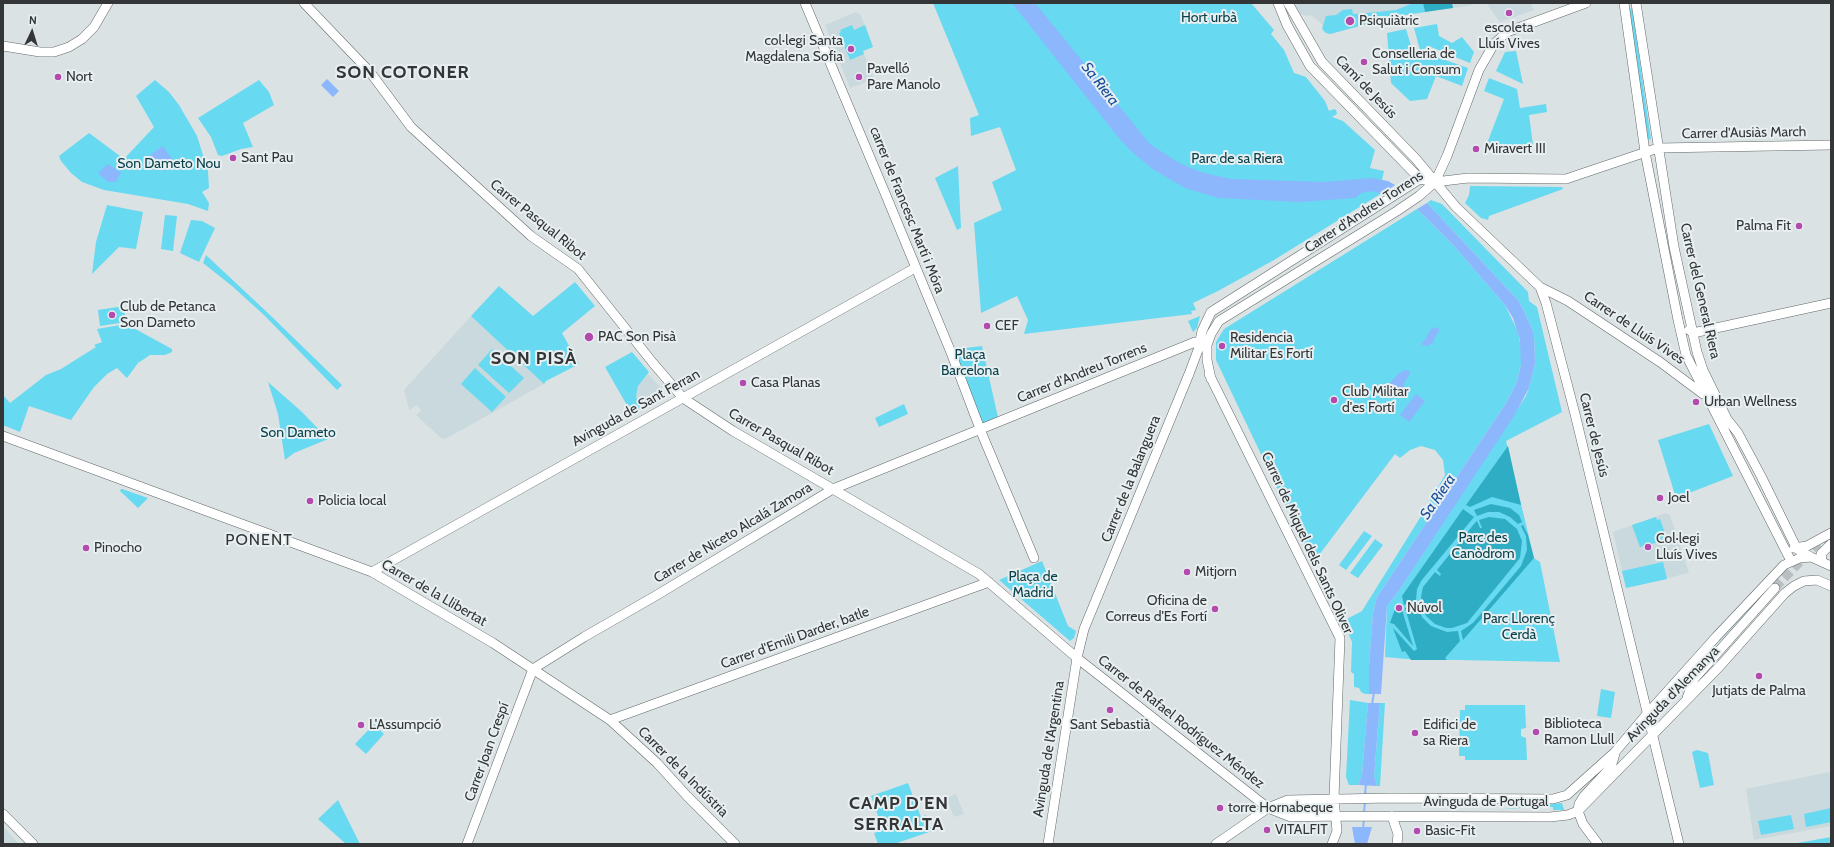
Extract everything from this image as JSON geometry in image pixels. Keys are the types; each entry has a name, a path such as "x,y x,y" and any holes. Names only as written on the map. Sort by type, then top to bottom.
{"street":[{"path":"3,46 40,52 54,52 69,48 82,39 94,27 108,3"},
{"name":"Carrer Pasqual Ribot","path":"304,3 370,72 411,127 531,236 578,269 683,398 733,431 966,566 989,582 1077,658"},
{"name":"carrer de Francesc Martí i Móra","path":"805,3 950,350 980,430"},
{"name":"Camí de Jesús","path":"1278,3 1287,25 1310,66 1420,179"},
{"name":"Camí de Jesús","path":"1288,3 1322,62 1416,159 1435,182"},
{"path":"1435,182 1447,156 1479,70 1494,44 1507,32 1586,3"},
{"name":"Carrer del General Riera","path":"1624,3 1645,152 1686,355 1707,398 1784,541 1791,561"},
{"name":"Carrer del General Riera","path":"1636,3 1675,254 1703,370 1727,419 1738,433 1761,476 1797,549"},
{"path":"1287,25 1307,46 1314,46"},
{"name":"Carrer d'Ausiàs March","path":"1435,182 1468,178 1566,179 1658,148 1831,145"},
{"name":"Carrer d'Andreu Torrens","path":"1202,331 1211,312 1420,179 1435,182"},
{"name":"Carrer d'Andreu Torrens","path":"1211,379 1207,360 1207,345 1211,334 1219,322 1397,211 1419,196 1435,182"},
{"name":"Carrer de Jesús","path":"1435,182 1474,224 1540,287 1546,303 1575,414 1679,844"},
{"name":"Avinguda de Sant Ferran","path":"372,572 915,268"},
{"name":"Carrer de Lluís Vives","path":"1540,287 1568,301 1673,370 1707,398"},
{"path":"1678,320 1693,333 1831,303"},
{"name":"Carrer de la Balanguera","path":"1077,658 1084,629 1202,331"},
{"name":"Carrer d'Andreu Torrens","path":"980,430 1197,346"},
{"name":"Carrer de Miquel dels Sants Oliver","path":"1197,346 1211,379 1340,638 1334,798 1337,831 1332,844"},
{"path":"1727,419 1733,435 1784,541 1811,557 1831,566"},
{"path":"980,430 1034,558"},
{"name":"Carrer de Niceto Alcalá Zamora","path":"533,669 584,637 833,489 980,430"},
{"name":"Carrer de la Llibertat","path":"3,436 372,572 533,669 610,720"},
{"path":"1797,549 1807,546 1831,533"},
{"path":"1822,561 1821,554 1831,544"},
{"name":"Avinguda d'Alemanya","path":"1553,799 1567,795 1615,752 1784,565 1800,558 1811,557"},
{"name":"Avinguda d'Alemanya","path":"1578,811 1720,666 1785,592 1804,581 1811,580 1829,585"},
{"name":"Carrer d'Emili Darder, batle","path":"610,720 989,582"},
{"path":"1685,702 1694,679 1775,588"},
{"name":"Carrer de Rafael Rodríguez Méndez","path":"1077,658 1268,808 1291,817 1336,816"},
{"name":"Avinguda de l'Argentina","path":"1048,844 1077,658"},
{"name":"Carrer Joan Crespí","path":"467,844 533,669"},
{"name":"Carrer de la Indústria","path":"610,720 657,763 691,801 735,844"},
{"name":"Avinguda d'Alemanya","path":"1578,811 1584,796 1611,767 1615,752"},
{"name":"Avinguda de Portugal","path":"1216,844 1268,808 1288,800 1334,798 1553,799"},
{"path":"1578,811 1583,824 1598,844"},
{"name":"Avinguda de Portugal","path":"1336,816 1550,817 1568,815 1578,811"},
{"path":"3,814 33,844"},
{"path":"1392,816 1398,834 1397,844"}],"shaded area":[{"name":"Psiquiàtric","path":"1293,3 1473,3 1473,5 1393,17 1330,34 1324,32 1322,24 1311,15 1307,16 1300,14"},
{"name":"escoleta Lluís Vives","path":"1486,3 1531,3 1534,10 1500,22"},
{"name":"col·legi Santa Magdalena Sofia","path":"856,12 860,14 873,47 863,51 874,79 850,88 825,25"},
{"path":"471,316 544,384 447,438 442,439 416,415 421,410 416,405 410,410 409,409 404,390"},
{"path":"648,374 663,390 662,398 642,407 636,397 638,386"},
{"name":"Col·legi Lluís Vives","path":"1666,513 1670,515 1689,573 1626,588 1613,532"},
{"path":"1829,772 1831,780 1831,826 1754,840 1746,789"},
{"path":"956,794 964,814 954,817 947,798"},
{"path":"3,826 19,844 3,844"}],"green space":[{"name":"Parc de sa Riera","path":"933,3 1251,3 1274,30 1271,34 1284,50 1294,73 1306,77 1325,101 1329,111 1334,109 1336,110 1337,114 1332,117 1343,121 1375,150 1370,168 1384,171 1382,180 1395,185 1274,260 1193,303 1196,310 1191,311 1192,314 1024,334 1028,320 1017,296 981,313 974,223 1002,210 992,182 1016,170 1000,127 971,136 970,118 979,115"},
{"path":"1413,3 1423,3 1425,12 1393,17 1330,34 1326,33 1322,29 1326,16 1336,15 1343,10 1352,9 1353,14 1367,13 1396,10"},
{"path":"1423,3 1452,3 1453,8 1425,12"},
{"path":"1632,8 1651,139 1647,140 1628,9"},
{"path":"1437,24 1439,36 1452,43 1462,37 1474,52 1470,63 1431,47 1420,50 1414,28"},
{"path":"852,25 854,30 865,25 873,47 863,51 864,54 850,60 839,33 841,32 840,30"},
{"path":"1406,29 1415,59 1431,55 1468,68 1462,86 1436,76 1427,99 1410,101 1391,83 1387,33"},
{"path":"1516,51 1523,84 1496,71 1505,52"},
{"path":"1489,78 1517,89 1520,108 1546,104 1547,112 1529,115 1532,147 1492,147 1488,141 1504,99 1484,91"},
{"name":"Son Dameto Nou","path":"155,80 169,92 179,105 197,136 208,171 209,188 202,192 209,203 208,211 188,204 104,190 82,182 71,173 61,161 59,156 89,133 124,159 154,127 136,96"},
{"path":"259,80 269,92 274,105 243,123 253,147 241,149 222,156 218,155 211,137 198,118"},
{"path":"958,166 961,228 957,230 935,178"},
{"path":"1470,186 1562,187 1563,189 1489,216 1488,220 1481,218 1465,203 1469,195"},
{"name":"Parc des Canòdrom","path":"1431,200 1442,204 1528,292 1529,301 1537,307 1562,412 1506,441 1534,558 1540,562 1560,662 1406,659 1385,657 1387,606 1398,592 1526,396 1535,364 1534,334 1518,300 1427,203"},
{"path":"107,205 143,212 136,249 119,247 92,274 96,242"},
{"name":"Club Militar d'es Fortí","path":"1417,209 1454,246 1505,305 1518,332 1522,352 1521,365 1516,384 1506,403 1377,597 1373,613 1369,666 1369,694 1365,694 1361,692 1359,688 1354,687 1354,674 1351,672 1352,642 1343,621 1362,611 1418,521 1445,475 1443,460 1435,450 1421,446 1410,450 1400,458 1395,454 1313,563 1216,360 1216,342 1224,329"},
{"path":"165,215 177,216 173,251 161,249"},
{"path":"191,220 202,221 215,228 199,262 180,253"},
{"path":"206,255 342,385 337,390 265,316 232,286 203,263"},
{"name":"SON PISÀ","path":"575,282 595,306 562,333 579,364 546,381 544,384 471,316 499,286 533,316"},
{"name":"Club de Petanca Son Dameto","path":"124,306 126,322 100,326 98,310"},
{"path":"1200,316 1197,328 1193,332 1188,321"},
{"path":"126,324 172,349 172,352 165,355 150,355 138,363 127,378 117,368 107,374 94,387 71,420 29,406 20,432 3,425 3,395 10,403 46,375 61,369 96,347 94,345 102,342 97,329"},
{"name":"Plaça Barcelona","path":"982,346 999,422 980,430 950,350"},
{"path":"492,349 524,378 509,393 478,365"},
{"path":"632,352 649,372 638,386 636,397 642,407 632,414 605,367"},
{"path":"475,368 506,397 492,412 461,384"},
{"name":"Son Dameto","path":"268,382 302,412 328,439 294,453 285,460 278,414"},
{"path":"904,404 908,414 879,427 875,418"},
{"path":"1709,424 1733,476 1676,498 1658,440"},
{"path":"1508,446 1521,505 1492,497 1470,507 1466,505"},
{"path":"121,489 148,498 138,508 120,491"},
{"path":"1491,504 1510,508 1519,515 1522,522 1518,524 1510,517 1499,512 1488,512 1477,516 1474,510"},
{"path":"1463,509 1474,517 1421,581 1417,589 1416,600 1404,605 1402,596"},
{"path":"1489,517 1505,519 1517,529 1522,541 1520,558 1467,623 1452,628 1446,628 1435,624 1426,616 1423,609 1421,597 1423,587 1435,572 1440,576 1441,574 1437,570 1474,524 1477,521 1480,528 1482,528 1479,520"},
{"path":"1656,517 1657,520 1660,519 1666,536 1662,538 1663,541 1640,547 1632,525"},
{"path":"1523,525 1528,535 1534,558 1463,640 1461,631 1473,623 1521,566 1527,550 1526,536 1521,526"},
{"path":"1364,531 1372,536 1346,570 1339,565"},
{"path":"1375,539 1383,545 1358,578 1350,573"},
{"name":"Plaça de Madrid","path":"1042,561 1068,626 1076,631 1074,638 1070,641 999,580"},
{"path":"1663,562 1667,579 1626,588 1622,571"},
{"path":"1772,584 1773,585 1674,698 1672,696"},
{"path":"1416,603 1422,617 1431,626 1447,632 1458,631 1460,641 1445,658 1447,660 1411,660 1405,651 1402,652 1393,628 1414,651 1417,649 1405,608"},
{"path":"1395,609 1402,610 1413,646 1394,624 1390,623"},
{"path":"1601,689 1615,692 1611,718 1597,716"},
{"path":"1350,700 1368,703 1362,775 1358,785 1349,785 1346,777"},
{"path":"1380,703 1385,703 1380,786 1377,786 1374,776"},
{"path":"1465,705 1525,705 1526,728 1521,729 1521,736 1526,738 1527,760 1465,760 1465,756 1459,756 1460,710 1465,710"},
{"path":"374,724 384,734 366,754 355,744"},
{"path":"1697,750 1708,753 1714,785 1700,788 1692,752"},
{"path":"908,783 921,817 926,815 932,831 894,844 878,844 874,833 883,830 871,796"},
{"path":"338,800 360,844 346,844 318,819"},
{"path":"1562,803 1564,810 1553,810 1553,807 1532,807 1495,810"},
{"path":"1831,808 1831,822 1806,827 1804,814"},
{"path":"1791,815 1794,829 1761,835 1758,821"},
{"path":"1831,837 1831,844 1792,844"}],"water":[{"path":"1012,3 1035,3 1150,144 1179,163 1200,172 1231,179 1325,182 1371,178 1388,181 1395,185 1382,194 1372,191 1361,193 1355,198 1299,202 1218,198 1185,188 1154,170 1132,152 1118,137"},
{"path":"327,79 339,91 333,97 321,85"},
{"path":"163,146 175,163 164,171 150,155"},
{"path":"108,164 121,173 116,182 108,182 98,173"},
{"path":"1427,203 1518,300 1534,334 1535,364 1529,388 1514,416 1398,592 1387,606 1381,694 1369,694 1369,666 1373,613 1377,597 1506,403 1516,384 1521,365 1520,340 1513,318 1505,305 1454,246 1417,209"},
{"path":"1435,327 1439,329 1439,331 1434,339 1434,342 1428,346 1422,345 1422,342 1425,340 1430,330"},
{"path":"1405,370 1410,371 1410,374 1405,381 1402,392 1399,396 1390,396 1387,393 1388,385 1399,373"},
{"path":"1416,394 1425,401 1409,422 1400,415"},
{"path":"1368,703 1380,703 1374,776 1377,786 1358,785 1362,775"},
{"path":"1352,827 1372,827 1367,844 1355,844"}],"waterway":[{"name":"Sa Riera","path":"1372,705 1374,692"},
{"name":"Sa Riera","path":"1365,795 1366,783"},
{"name":"Sa Riera","path":"1364,813 1365,801"},
{"name":"Sa Riera","path":"1363,829 1364,819"}],"tunnel":[{"path":"1775,588 1814,547 1826,540"}],"place":[{"name":"escoleta Lluís Vives","path":"1509,13"},
{"name":"Psiquiàtric","path":"1350,21"},
{"name":"col·legi Santa Magdalena Sofia","path":"851,49"},
{"name":"Conselleria de Salut i Consum","path":"1364,62"},
{"name":"Nort","path":"58,77"},
{"name":"Pavelló Pare Manolo","path":"859,77"},
{"name":"Miravert III","path":"1476,149"},
{"name":"Sant Pau","path":"233,158"},
{"name":"Palma Fit","path":"1799,226"},
{"name":"Club de Petanca Son Dameto","path":"112,315"},
{"name":"CEF","path":"987,326"},
{"name":"PAC Son Pisà","path":"589,337"},
{"name":"Residencia Militar Es Fortí","path":"1222,346"},
{"name":"Casa Planas","path":"743,383"},
{"name":"Club Militar d'es Fortí","path":"1334,400"},
{"name":"Urban Wellness","path":"1696,402"},
{"name":"Joel","path":"1660,498"},
{"name":"Policia local","path":"310,501"},
{"name":"Col·legi Lluís Vives","path":"1648,547"},
{"name":"Pinocho","path":"86,548"},
{"name":"Mitjorn","path":"1187,572"},
{"name":"Núvol","path":"1399,608"},
{"name":"Oficina de Correus d'Es Fortí","path":"1215,609"},
{"name":"Jutjats de Palma","path":"1759,676"},
{"name":"Sant Sebastià","path":"1110,710"},
{"name":"L'Assumpció","path":"361,725"},
{"name":"Biblioteca Ramon Llull","path":"1536,732"},
{"name":"Edifici de sa Riera","path":"1415,733"},
{"name":"torre Hornabeque","path":"1220,808"},
{"name":"VITALFIT","path":"1267,830"},
{"name":"Basic-Fit","path":"1417,831"}],"district":[{"name":"SON COTONER","path":"403,73"},
{"name":"SON PISÀ","path":"534,359"},
{"name":"PONENT","path":"259,540"},
{"name":"CAMP D'EN SERRALTA","path":"899,814"}],"park label":[{"name":"Hort urbà","path":"1209,18"},
{"name":"Parc Llorenç Cerdà","path":"1519,628"}]}
